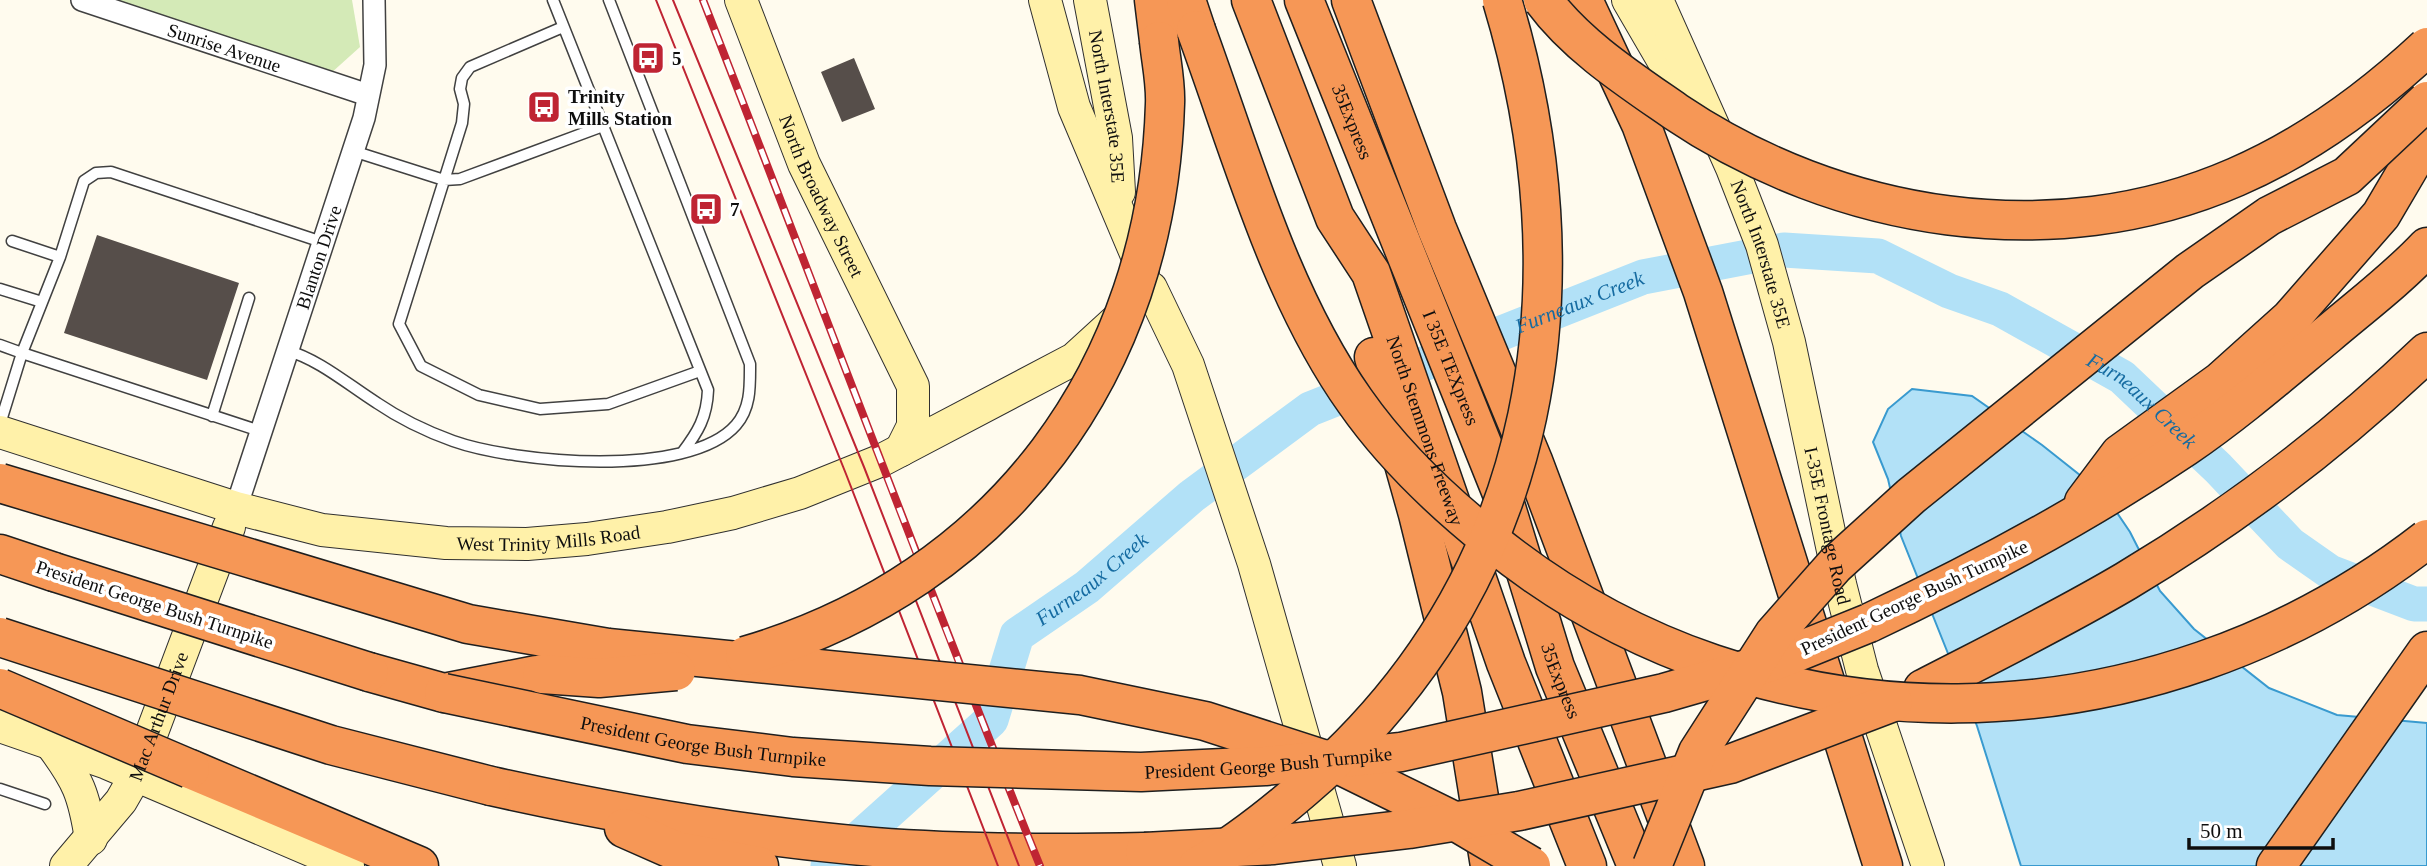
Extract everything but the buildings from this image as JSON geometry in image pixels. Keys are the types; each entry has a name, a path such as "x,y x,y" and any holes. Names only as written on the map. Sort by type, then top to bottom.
{"highway":[{"path":"444,693 542,674 599,677 656,675 713,665 775,647 811,634 868,607 936,566 968,540 1050,451 1106,359 1128,309 1151,229 1162,160 1166,102 1154,0"},
{"path":"1186,0 1293,289 1326,355 1354,400 1415,473 1505,553 1587,608 1670,649 1718,668 1760,679 1909,703 2020,702 2078,694 2186,668 2244,646 2346,596 2427,540"},
{"path":"1251,0 1335,218 1362,278 1462,692 1490,866"},
{"name":"35Express","path":"1304,0 1420,236"},
{"path":"1350,0 1420,236 1533,461 1685,866"},
{"path":"1198,866 1263,822 1300,792 1350,747 1386,706 1421,663 1455,610 1476,571 1498,516 1517,460 1531,394 1540,325 1544,228 1530,110 1502,0"},
{"path":"1543,0 1574,34 1607,62 1684,117 1761,162 1804,181 1899,209 1950,217 2004,220 2101,214 2195,193 2235,178 2305,142 2336,122 2374,94 2427,47"},
{"path":"1583,0 1641,124 1703,292 1883,866"},
{"path":"1652,866 1679,794 1705,740 1774,634 1835,565 1910,496 2190,271 2269,216 2347,176 2427,102"},
{"path":"2070,521 2120,454 2221,381 2290,319 2325,282 2381,215 2427,137"},
{"name":"I 35E TEXpress","path":"1420,236 1501,491"},
{"name":"President George Bush Turnpike","path":"0,554 369,672 444,693 687,744 793,757 930,766 1141,772 1265,766 1401,752 1593,711 1775,661 1913,602 2070,521 2187,446 2256,394 2396,280 2427,247"},
{"name":"North Stemmons Freeway","path":"1362,278 1439,473 1506,663 1587,866"},
{"path":"0,637 331,745 416,769 569,803 736,831 876,847 1007,853 1145,852 1274,845 1409,829 1519,811 1730,764 1826,730 1923,689 2127,580 2311,452 2427,352"},
{"path":"0,483 468,624 608,648 1080,695 1205,721 1338,764 1460,824 1531,866"},
{"name":"35Express","path":"1501,491 1555,667 1637,866"},
{"path":"2276,866 2427,650"},
{"path":"0,688 419,866"},
{"path":"569,803 676,851 759,866"}],"main road":[{"name":"North Broadway Street","path":"741,0 804,164 913,386 913,426 901,450"},
{"name":"North Interstate 35E","path":"1045,0 1074,107 1151,288 1188,365 1254,564 1340,866"},
{"name":"North Interstate 35E","path":"1090,0 1116,138 1120,215"},
{"name":"North Interstate 35E","path":"1628,0 1669,72 1732,168"},
{"name":"North Interstate 35E","path":"1657,0 1732,168 1762,246 1789,342"},
{"name":"West Trinity Mills Road","path":"0,432 236,508 321,530 446,543 539,543 667,527 733,513 800,492 901,450 1074,359 1151,288"},
{"name":"I-35E Frontage Road","path":"1789,342 1840,584 1862,670 1928,866"},
{"name":"North Broadway Street","path":"913,386 941,407 977,412"},
{"name":"Mac Arthur Drive","path":"66,866 121,801 136,775 236,508"},
{"path":"0,726 136,775 348,866"},
{"path":"51,744 76,778 85,804 91,839"}],"street":[{"name":"Sunrise Avenue","path":"82,0 369,95"},
{"name":"Blanton Drive","path":"236,508 369,95 375,65 374,0"}],"lane":[{"path":"553,0 708,390 707,410 699,431 682,453"},
{"path":"286,350 309,357 380,406 454,441 522,458 594,462 682,453 715,440 736,425 750,400 750,364 608,0"},
{"path":"564,27 470,67 462,78 462,123 399,324 421,366 479,395 540,409 608,404 700,371"},
{"path":"353,151 444,180 460,179 603,126"},
{"path":"0,424 22,354 60,257 84,181 96,173 111,172 322,242"},
{"path":"12,241 60,257"},
{"path":"0,289 42,302"},
{"path":"212,416 249,298"},
{"path":"0,345 260,431"},
{"path":"0,789 45,804"}],"green space":[{"path":"105,0 352,0 360,47 330,74"}],"water":[{"path":"1912,389 1972,396 2042,445 2105,495 2130,532 2160,591 2194,629 2269,688 2337,715 2427,723 2427,866 2021,866 1977,726 1901,536 1888,479 1873,442 1888,409"}],"waterway":[{"name":"Furneaux Creek","path":"828,866 991,720 1017,635 1087,587 1192,496 1310,409 1643,277 1784,250 1878,256 1949,291 2000,309 2122,377 2218,468 2290,544 2330,572 2414,604 2427,604"}],"tram line":[{"path":"656,0 846,474 998,866"},
{"path":"673,0 864,467 1019,866"}],"railway":[{"path":"703,0 1040,866"}],"place":[{"name":"5","path":"648,58"},
{"name":"Trinity Mills Station","path":"544,107"},
{"name":"7","path":"706,209"}]}
